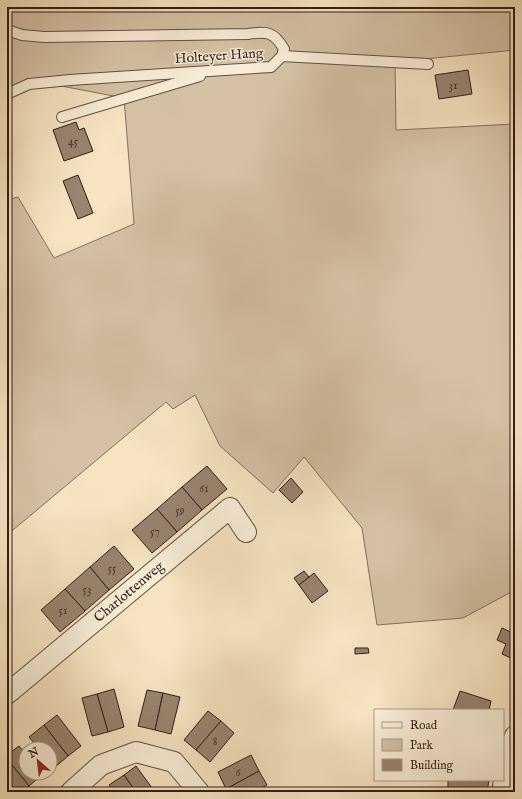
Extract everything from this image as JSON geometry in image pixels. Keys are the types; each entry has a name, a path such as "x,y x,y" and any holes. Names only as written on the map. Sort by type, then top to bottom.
{"street":[{"name":"Charlottenweg","path":"7,694 230,508 246,532"},
{"path":"502,792 510,748 515,736"},
{"path":"71,792 101,765 136,752 174,762 199,792"}],"lane":[{"name":"Holteyer Hang","path":"7,30 22,35 44,37 248,34 264,32 278,38 284,49 282,56 271,67 29,84 7,94"},
{"path":"282,56 428,64"},
{"path":"62,117 218,71"}],"green space":[{"path":"7,7 515,7 515,50 395,62 396,130 515,124 515,590 463,618 377,625 362,528 304,457 273,493 220,446 195,395 173,409 166,402 7,535 7,200 18,197 54,258 134,224 124,98 30,80 7,91"}],"building":[{"path":"468,70 472,94 439,99 435,75"},
{"path":"76,122 79,130 84,128 93,151 64,161 53,130"},
{"path":"78,175 93,213 78,219 63,181"},
{"path":"207,466 227,489 202,510 182,487"},
{"path":"291,478 303,492 292,503 279,490"},
{"path":"182,487 202,510 177,532 157,509"},
{"path":"157,509 177,532 152,553 132,530"},
{"path":"114,546 134,569 109,590 90,567"},
{"path":"90,567 109,590 85,611 65,589"},
{"path":"304,571 309,577 299,585 294,578"},
{"path":"314,573 328,591 312,603 299,585"},
{"path":"65,589 85,611 60,632 41,610"},
{"path":"502,628 515,634 515,660 502,654 506,644 497,640"},
{"path":"355,648 368,648 369,653 355,654"},
{"path":"114,689 124,727 108,732 97,694"},
{"path":"147,690 163,693 155,730 138,726"},
{"path":"460,691 491,701 489,709 453,709"},
{"path":"163,693 180,697 171,734 155,730"},
{"path":"97,694 108,732 92,736 82,698"},
{"path":"208,711 221,721 196,750 184,740"},
{"path":"57,715 81,746 68,756 58,741 56,741 44,725"},
{"path":"221,721 234,733 210,762 196,750"},
{"path":"44,725 56,741 32,741 29,737"},
{"path":"58,743 68,756 58,765"},
{"path":"18,747 18,772 7,759 7,755"},
{"path":"251,755 259,771 226,789 218,772"},
{"path":"7,759 18,772 18,781 25,781 29,786 21,792 10,792 7,788"},
{"path":"136,766 155,792 136,792 124,775"},
{"path":"259,771 267,785 254,792 228,792 226,789"},
{"path":"124,775 136,792 115,792 109,785"},
{"path":"25,781 35,781 29,786"},
{"path":"448,781 489,781 487,792 448,792"}]}
